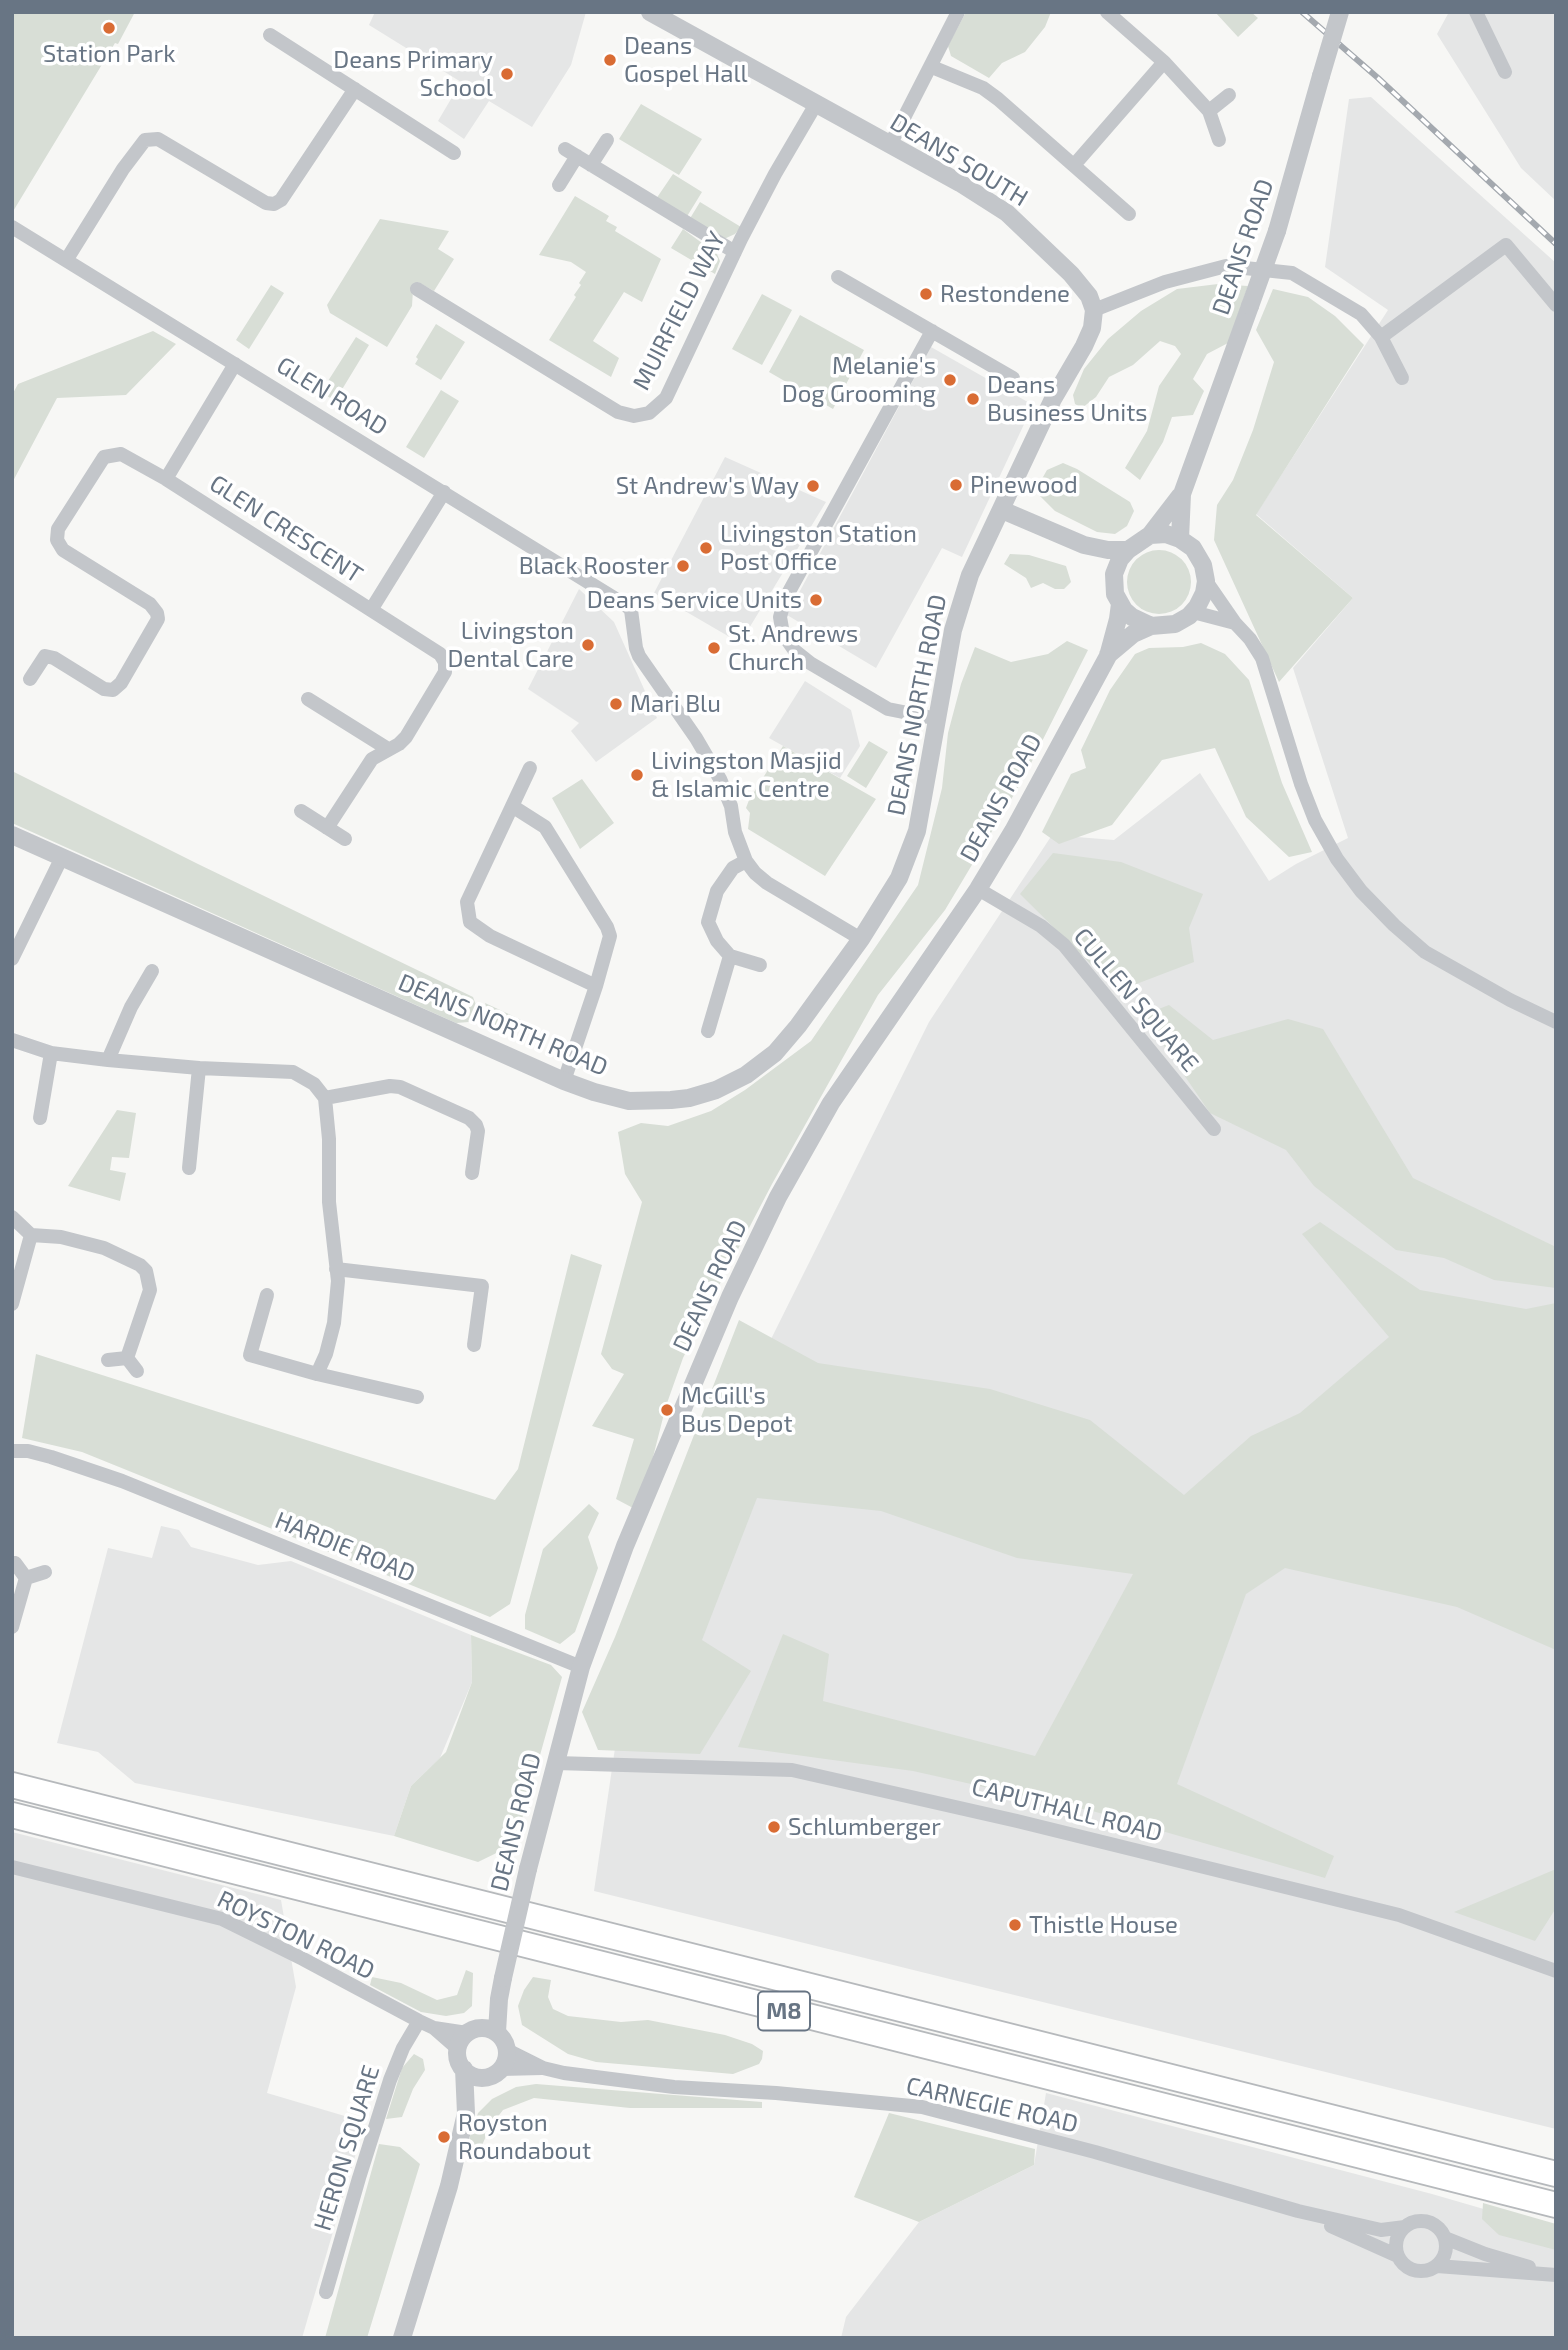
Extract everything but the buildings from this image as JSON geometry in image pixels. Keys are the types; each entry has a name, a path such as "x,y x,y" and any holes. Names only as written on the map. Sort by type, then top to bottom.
{"highway":[{"name":"M8","path":"12,1785 1556,2174"},
{"name":"M8","path":"12,1815 1556,2205"}],"street":[{"path":"890,145 958,12"},
{"path":"1107,12 1164,62 1209,111 1219,140"},
{"name":"DEANS ROAD","path":"1180,539 1182,494 1277,232 1340,12"},
{"path":"1476,12 1505,72"},
{"name":"DEANS SOUTH","path":"652,13 960,183 1007,214 1071,274 1089,296 1094,310"},
{"path":"270,35 454,153"},
{"path":"1075,164 1164,62"},
{"path":"932,67 983,88 1075,164 1129,214"},
{"path":"67,259 145,139 158,139 266,204 274,204 281,200 355,89"},
{"path":"1209,111 1229,95"},
{"name":"MUIRFIELD WAY","path":"417,289 618,412 634,416 649,413 666,398 735,252 775,174 816,104"},
{"path":"591,165 607,140"},
{"path":"559,184 571,153 735,252"},
{"name":"GLEN ROAD","path":"12,227 631,610 639,656 696,738 720,779 732,806 735,832 746,861"},
{"path":"1381,337 1506,245 1556,305"},
{"path":"1128,550 1108,550 1084,545 1002,510 1053,399 1084,346 1092,328 1094,310 1165,282 1226,266 1292,273 1361,314 1381,337 1402,378"},
{"path":"838,277 1013,378"},
{"path":"932,331 785,599 779,617 783,634 795,651 810,663 888,709 938,719"},
{"path":"166,479 235,364"},
{"name":"GLEN CRESCENT","path":"30,679 45,656 54,658 104,689 113,690 121,683 158,619 150,604 63,550 57,540 58,530 103,457 121,454 166,479 371,610 444,492"},
{"name":"DEANS ROAD","path":"1150,535 1182,494"},
{"name":"DEANS NORTH ROAD","path":"12,835 594,1093 629,1101 689,1098 716,1090 747,1074 775,1053 862,939 898,878 916,831 956,619 970,575 1002,510"},
{"path":"1166,534 1180,539 1193,548 1203,565 1206,581 1204,593 1193,612 1175,624 1151,626 1132,617 1115,594 1114,574 1120,559 1150,535 1166,534"},
{"path":"1084,545 1102,558 1114,574"},
{"path":"1206,581 1262,658 1301,784 1315,820 1337,859 1361,891 1394,925 1425,951 1510,1000 1556,1022"},
{"name":"DEANS ROAD","path":"482,2031 499,1999 528,1869 581,1667 625,1546 730,1297 778,1197 831,1104 978,889 1013,831 1108,656 1120,604"},
{"path":"327,828 372,759 406,737 445,672 445,662 440,654 371,610"},
{"path":"1193,612 1235,623"},
{"name":"DEANS ROAD","path":"1108,656 1133,634 1151,626"},
{"path":"308,699 388,749"},
{"path":"530,768 467,902 470,922 490,936 596,986"},
{"path":"512,806 545,827 610,936 564,1081"},
{"path":"301,811 345,839"},
{"path":"12,959 62,857"},
{"path":"760,965 730,956 717,941 708,922 718,891 733,869 746,861 767,883 862,939"},
{"name":"CULLEN SQUARE","path":"978,889 1041,926 1064,945 1214,1129"},
{"path":"708,1031 720,1004 730,956"},
{"path":"108,1060 131,1007 152,971"},
{"path":"12,1040 51,1053 108,1060 293,1072 314,1084 325,1098 329,1139 329,1202 338,1281 334,1323 326,1354 317,1374"},
{"path":"40,1118 51,1053"},
{"path":"188,1168 199,1068"},
{"path":"325,1098 390,1086 400,1087 469,1118 478,1131 472,1172"},
{"path":"12,1217 31,1235 61,1237 104,1248 146,1271 150,1290 127,1358"},
{"path":"12,1304 31,1235"},
{"path":"336,1269 482,1286 474,1345"},
{"path":"267,1295 250,1355 417,1397"},
{"path":"108,1360 127,1358"},
{"path":"127,1358 137,1371"},
{"name":"HARDIE ROAD","path":"12,1451 28,1451 93,1470 581,1667"},
{"path":"15,1563 26,1578"},
{"path":"26,1578 45,1572"},
{"path":"12,1627 26,1578"},
{"name":"CAPUTHALL ROAD","path":"556,1763 792,1770 1017,1821 1386,1912 1556,1970"},
{"name":"ROYSTON ROAD","path":"12,1867 222,1919 433,2028 458,2049"},
{"name":"HERON SQUARE","path":"326,2292 390,2080 419,2021"},
{"name":"ROYSTON ROAD","path":"433,2028 482,2031"},
{"path":"402,2338 449,2186 466,2113 464,2069 459,2060 458,2049 461,2040 482,2031 504,2040 506,2060 466,2113"},
{"name":"CARNEGIE ROAD","path":"507,2050 543,2067 564,2073 674,2087 776,2093 922,2107 1095,2152 1298,2211 1381,2230 1405,2228 1419,2221 1428,2222 1435,2225 1445,2238 1485,2254 1556,2275"},
{"name":"CARNEGIE ROAD","path":"494,2073 543,2067"},
{"path":"464,2069 478,2077 494,2073"},
{"name":"CARNEGIE ROAD","path":"1298,2211 1398,2256 1403,2263 1416,2271 1425,2272 1437,2266 1556,2275"},
{"path":"1398,2256 1396,2244 1399,2234 1405,2228"},
{"path":"1437,2266 1445,2253 1445,2238"}],"shaded area":[{"path":"12,12 135,12 118,44 115,43 12,213"},
{"name":"Deans Primary School","path":"375,12 586,12 571,65 532,127 489,101 464,139 438,121 461,82 369,25"},
{"path":"966,12 1051,12 1045,27 1025,52 1002,63 989,78 951,56 948,46"},
{"path":"1215,12 1251,12 1258,18 1238,37"},
{"path":"1449,12 1556,12 1556,201 1521,168 1437,34"},
{"path":"1371,97 1556,263 1556,2129 594,1891 635,1612 929,1022 1052,835 1114,840 1200,773 1269,881 1348,838 1293,668 1353,598 1256,514 1388,310 1325,267 1349,99"},
{"path":"641,104 702,139 679,175 619,139"},
{"path":"673,174 702,192 686,218 656,199"},
{"path":"575,196 609,216 606,221 617,227 615,231 661,259 642,302 624,292 593,341 619,358 611,377 549,340 576,297 574,295 586,272 571,262 539,255"},
{"path":"700,202 741,227 735,234 724,239 689,220"},
{"path":"380,219 449,231 438,249 454,259 434,291 418,282 413,290 412,306 387,347 330,313 327,305"},
{"path":"683,229 717,254 720,261 715,274 671,248"},
{"path":"1218,284 1248,286 1228,343 1207,354 1193,379 1204,391 1193,415 1172,417 1163,442 1140,480 1125,468 1147,431 1159,386 1181,354 1175,346 1160,341 1133,365 1109,377 1096,397 1082,408 1075,404 1073,395 1084,369 1108,339 1141,311 1177,289"},
{"path":"271,285 284,293 249,349 236,340"},
{"path":"1273,289 1308,297 1335,316 1364,345 1256,515 1353,598 1279,682 1214,540 1217,505 1233,480 1253,430 1274,362 1256,330"},
{"path":"762,294 792,310 762,365 732,349"},
{"path":"800,315 864,350 833,409 769,372"},
{"path":"436,324 465,342 441,380 415,364 418,359 416,357"},
{"path":"153,331 176,344 126,395 57,398 12,483 12,395 18,384"},
{"path":"356,337 369,345 335,401 321,392"},
{"path":"931,347 1033,405 962,557 942,548 876,668 787,615"},
{"path":"441,390 459,401 424,458 406,447"},
{"path":"725,457 826,502 740,643 654,593"},
{"path":"1063,463 1130,502 1134,511 1127,526 1115,534 1097,532 1055,511 1040,496 1039,484 1047,470"},
{"path":"1153,550 1165,550 1182,559 1189,570 1189,594 1182,605 1165,614 1153,614 1141,609 1132,600 1127,588 1127,576 1132,564 1141,555"},
{"path":"1010,554 1029,555 1066,566 1071,582 1064,589 1055,589 1043,583 1031,588 1026,578 1004,564"},
{"path":"579,589 614,622 657,718 596,762 571,731 579,723 528,689"},
{"path":"1067,641 1088,650 1022,781 945,910 878,995 772,1184 714,1295 683,1358 666,1406 652,1461 633,1508 616,1499 634,1439 592,1426 624,1374 612,1369 601,1354 642,1202 625,1174 618,1132 641,1123 668,1126 711,1111 745,1090 811,1041 918,885 942,788 948,733 961,684 975,647 1011,662 1048,654"},
{"path":"1201,643 1225,654 1249,680 1282,783 1312,852 1289,857 1246,817 1215,748 1162,760 1112,825 1059,844 1042,832 1071,774 1086,768 1081,750 1110,690 1135,654 1149,648 1183,647"},
{"path":"805,681 851,710 860,746 840,778 769,738"},
{"path":"869,741 888,752 866,788 847,776"},
{"path":"783,746 876,799 825,876 748,829 750,813 746,808 749,800"},
{"path":"12,771 473,997 482,1021 456,1023 12,823"},
{"path":"582,779 614,823 580,849 552,798"},
{"path":"1053,853 1121,862 1203,894 1189,928 1194,962 1118,991 1020,894"},
{"path":"485,1003 528,1023 507,1031 491,1023"},
{"path":"1169,1005 1213,1040 1288,1019 1323,1029 1413,1178 1556,1247 1556,1288 1494,1280 1444,1258 1396,1250 1314,1186 1286,1150 1210,1113 1143,1015"},
{"path":"117,1110 136,1113 129,1158 112,1157 110,1170 126,1173 120,1201 68,1186"},
{"path":"1320,1222 1420,1290 1526,1309 1556,1303 1556,1650 1457,1607 1285,1568 1246,1594 1177,1784 1334,1856 1325,1878 1096,1812 913,1771 738,1747 783,1634 829,1654 823,1701 1035,1756 1133,1574 1017,1558 881,1511 757,1498 702,1640 751,1671 700,1754 598,1750 582,1712 615,1637 739,1320 818,1363 990,1389 1090,1420 1184,1495 1251,1436 1300,1413 1389,1337 1302,1234"},
{"path":"571,1254 602,1265 510,1604 490,1617 82,1452 22,1438 36,1354 495,1500 518,1469"},
{"path":"589,1504 599,1513 588,1537 598,1568 575,1632 560,1644 525,1629 525,1615 543,1549"},
{"path":"161,1526 179,1530 191,1547 258,1565 291,1561 471,1635 472,1682 440,1758 411,1786 394,1836 135,1783 98,1752 57,1743 108,1548 152,1558"},
{"path":"471,1635 551,1665 562,1677 515,1844 478,1862 394,1836 411,1786 446,1752 472,1682"},
{"path":"12,1832 281,1900 296,1987 267,2093 365,2122 302,2338 12,2338"},
{"path":"1556,1869 1556,1908 1535,1941 1454,1912"},
{"path":"466,1970 473,1973 472,2006 464,2013 446,2016 421,2012 370,1985 372,1977 401,1983 437,2000 457,1995"},
{"path":"533,1977 551,1980 548,1997 553,2009 568,2016 621,2022 648,2020 725,2035 752,2044 763,2051 762,2059 759,2064 733,2074 596,2062 568,2054 522,2025 518,2006"},
{"path":"414,2054 423,2059 425,2070 413,2089 402,2117 386,2119 402,2068"},
{"path":"536,2084 762,2102 762,2108 630,2108 534,2098 503,2110 490,2127 476,2159 468,2160 470,2136 478,2113 492,2099 516,2087"},
{"path":"1046,2093 1432,2194 1556,2230 1556,2338 841,2338 846,2317 919,2222 1034,2165"},
{"path":"889,2113 1035,2149 1034,2165 919,2222 854,2197"},
{"path":"379,2144 400,2147 420,2164 367,2338 325,2338"},
{"path":"1483,2203 1556,2224 1556,2250 1499,2235 1482,2219"}],"railway":[{"path":"1302,12 1378,78 1556,244"}],"place":[{"name":"Station Park","path":"109,28"},
{"name":"Deans Gospel Hall","path":"610,60"},
{"name":"Deans Primary School","path":"507,74"},
{"name":"Restondene","path":"926,294"},
{"name":"Melanie's Dog Grooming","path":"950,380"},
{"name":"Deans Business Units","path":"973,399"},
{"name":"Pinewood","path":"956,485"},
{"name":"St Andrew's Way","path":"813,486"},
{"name":"Livingston Station Post Office","path":"706,548"},
{"name":"Black Rooster","path":"683,566"},
{"name":"Deans Service Units","path":"816,600"},
{"name":"Livingston Dental Care","path":"588,645"},
{"name":"St. Andrews Church","path":"714,648"},
{"name":"Mari Blu","path":"616,704"},
{"name":"Livingston Masjid & Islamic Centre","path":"637,775"},
{"name":"McGill's Bus Depot","path":"667,1410"},
{"name":"Schlumberger","path":"774,1827"},
{"name":"Thistle House","path":"1015,1925"},
{"name":"Royston Roundabout","path":"444,2137"}]}
